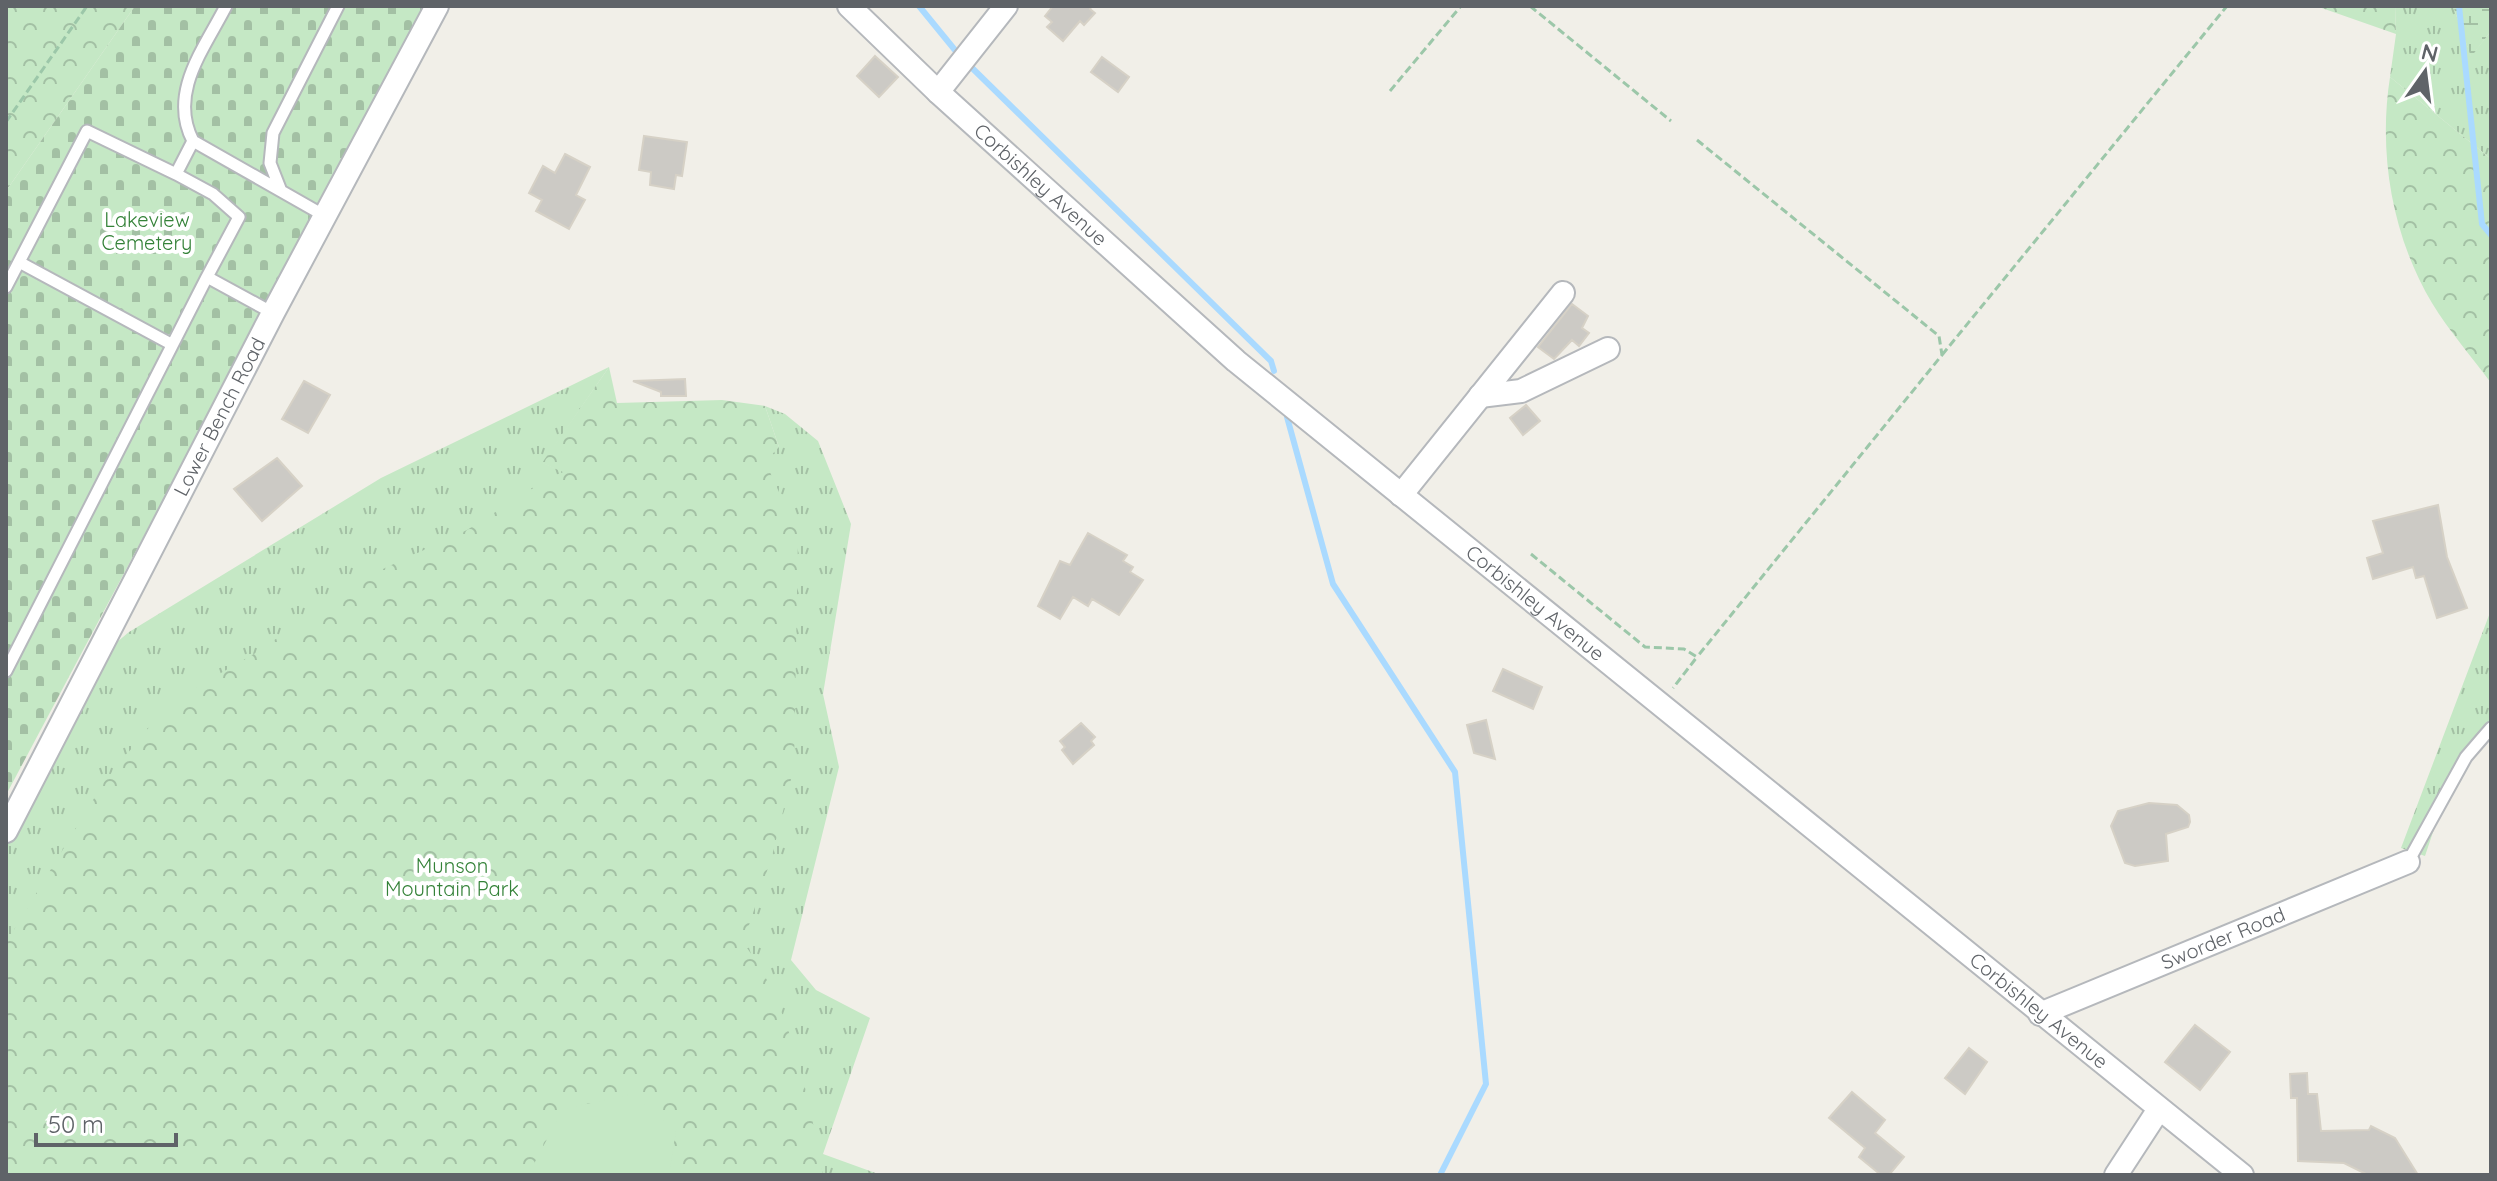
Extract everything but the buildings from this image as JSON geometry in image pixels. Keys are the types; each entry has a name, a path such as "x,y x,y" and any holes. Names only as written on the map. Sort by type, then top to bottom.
{"street":[{"name":"Lower Bench Road","path":"6,831 273,313 437,6"},
{"name":"Corbishley Avenue","path":"849,6 938,92 1236,361 2242,1175"},
{"path":"938,92 1006,6"},
{"path":"1401,495 1563,293"},
{"path":"1480,396 1521,391 1608,349"},
{"name":"Sworder Road","path":"2040,1014 2408,862"},
{"path":"2116,1175 2159,1109"}],"lane":[{"path":"226,6 185,88 184,123 193,141 325,216"},
{"path":"281,191 270,163 273,133 338,6"},
{"path":"6,287 87,131 213,194 239,217 10,651 6,671"},
{"path":"176,174 193,141"},
{"path":"19,262 171,344"},
{"path":"207,277 273,313"},
{"path":"2408,862 2466,757 2491,728"}],"path":[{"path":"6,122 87,6"},
{"path":"1390,91 1461,6"},
{"path":"1530,6 1671,121"},
{"path":"1660,705 2227,6"},
{"path":"1697,140 1939,336 1942,355"},
{"path":"1531,554 1645,647 1684,649 1697,657"}],"green space":[{"path":"6,6 135,6 6,191"},
{"name":"Lakeview Cemetery","path":"135,6 426,6 6,795 6,191"},
{"path":"2316,6 2395,6 2396,34"},
{"path":"2395,6 2453,6 2471,56 2491,31 2491,159 2390,77 2396,34"},
{"path":"2453,6 2491,6 2491,31 2471,57"},
{"path":"2390,77 2491,159 2491,383 2432,303 2407,250 2387,165"},
{"name":"Munson Mountain Park","path":"609,367 543,463 569,474 779,447 765,406 785,414 818,441 851,524 823,694 839,767 791,960 816,990 870,1018 823,1154 881,1175 6,1175 6,831 99,657 129,632 381,478"},
{"name":"Munson Mountain Park","path":"609,367 617,403 722,400 765,406 779,447 762,465 769,470 798,534 794,767 772,856 743,943 774,993 786,1023 812,1116 823,1175 6,1175 6,943 104,782 169,703 259,651 357,581 467,530 563,472 542,463"},
{"path":"2491,610 2491,733 2474,754 2438,817 2425,856 2401,848"},
{"path":"632,1094 676,1131 670,1167 686,1175 528,1175 563,1109"}],"waterway":[{"path":"919,6 959,55"},
{"path":"2459,6 2482,224 2491,235"},
{"path":"967,63 1271,361 1274,371"},
{"path":"1287,417 1333,584 1455,772 1486,1084 1440,1175"}]}
